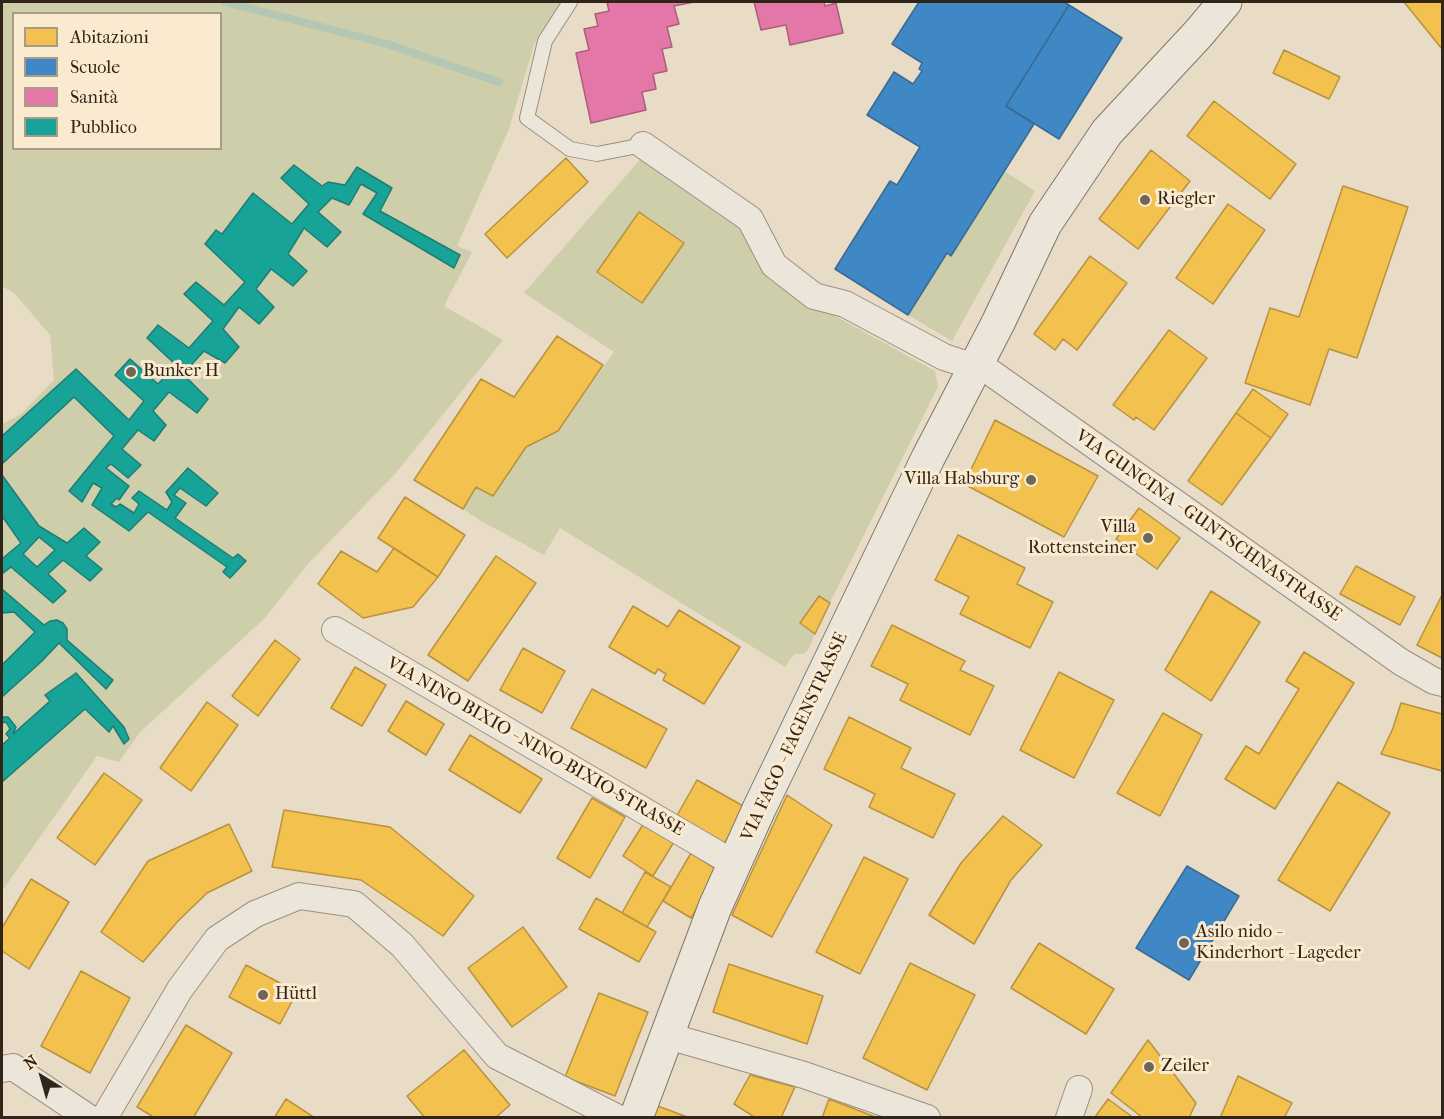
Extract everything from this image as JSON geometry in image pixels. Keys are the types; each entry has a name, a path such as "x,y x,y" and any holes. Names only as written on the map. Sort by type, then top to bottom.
{"street":[{"name":"VIA FAGO - FAGENSTRASSE","path":"636,1118 715,907 928,458 1046,224 1107,132 1225,2"},
{"path":"643,145 750,219 774,265 814,296 845,304 944,357 976,366"},
{"name":"VIA GUNCINA - GUNTSCHNASTRASSE","path":"976,366 1004,381 1401,662 1434,681 1443,683"},
{"name":"VIA NINO BIXIO - NINO-BIXIO-STRASSE","path":"336,630 735,864"},
{"path":"104,1118 180,988 217,939 255,914 299,896 354,904 402,945 497,1056 618,1118"},
{"path":"668,1036 804,1075 927,1118"},
{"path":"7,1068 89,1118"},
{"path":"1069,1118 1079,1089"}],"lane":[{"path":"570,2 545,41 527,118 570,149 597,154 643,145"}],"green space":[{"path":"2,2 562,2 534,45 509,129 457,246 472,252 444,306 503,340 395,474 307,565 264,619 140,732 119,762 97,756 2,891 2,424 21,414 54,380 50,335 15,294 2,286"},
{"path":"644,155 735,217 770,280 935,371 938,387 830,603 819,596 800,623 815,634 808,650 804,654 794,654 785,667 560,528 544,555 463,509 476,487 493,496 526,447 558,431 614,352 524,293"},
{"path":"1004,171 1035,191 952,341 908,315 947,253 952,256"}],"building: Abitazioni":[{"path":"1404,2 1442,2 1442,49"},
{"path":"1284,50 1340,77 1329,99 1273,73"},
{"path":"1214,101 1296,164 1270,199 1187,136"},
{"name":"Riegler","path":"1151,150 1190,181 1138,249 1099,219"},
{"path":"566,158 588,182 507,258 485,234"},
{"path":"1343,186 1408,207 1357,358 1329,349 1310,405 1245,383 1270,308 1299,317"},
{"path":"1228,204 1265,230 1213,304 1176,278"},
{"path":"639,212 684,243 642,303 597,272"},
{"path":"1090,256 1127,283 1077,350 1063,339 1055,350 1034,334"},
{"path":"1169,330 1207,358 1154,430 1136,417 1134,420 1113,405"},
{"path":"557,336 603,365 558,431 526,447 493,496 476,487 463,509 414,480 481,379 514,397"},
{"path":"1253,389 1288,414 1271,438 1236,413"},
{"path":"1236,413 1271,438 1222,505 1188,481"},
{"name":"Villa Habsburg","path":"995,420 1098,476 1064,537 964,484"},
{"path":"405,497 465,535 438,577 378,538"},
{"name":"Villa Rottensteiner","path":"1139,508 1180,538 1157,569 1116,539"},
{"path":"958,535 1025,568 1017,584 1053,602 1030,648 960,614 969,597 935,580"},
{"path":"394,548 438,577 413,607 363,618 318,584 341,551 377,572"},
{"path":"496,556 536,583 468,681 428,655"},
{"path":"1356,566 1415,597 1400,625 1340,594"},
{"path":"1211,591 1260,622 1211,701 1165,670"},
{"path":"1442,595 1442,658 1417,645"},
{"path":"819,596 830,603 815,634 800,623"},
{"path":"633,606 668,627 679,610 740,647 704,704 663,680 666,674 658,669 655,674 609,647"},
{"path":"892,625 965,661 960,670 994,686 970,735 900,700 908,684 871,666"},
{"path":"275,640 300,659 258,716 232,696"},
{"path":"523,648 565,671 542,713 500,690"},
{"path":"1304,652 1354,683 1275,809 1225,779 1246,746 1259,754 1299,689 1286,681"},
{"path":"355,667 386,685 362,726 331,708"},
{"path":"1059,672 1114,700 1074,778 1020,750"},
{"path":"592,689 667,729 646,768 571,728"},
{"path":"406,701 444,724 426,755 388,731"},
{"path":"207,702 238,725 191,791 160,768"},
{"path":"1401,703 1442,714 1442,771 1381,754"},
{"path":"1163,713 1202,735 1160,816 1117,793"},
{"path":"849,717 911,748 901,768 955,794 933,838 869,807 875,794 824,769"},
{"path":"470,735 542,779 520,813 449,770"},
{"path":"104,773 142,800 95,865 57,838"},
{"path":"697,780 745,807 723,846 675,819"},
{"path":"1338,782 1390,813 1330,911 1278,880"},
{"path":"787,795 832,825 772,937 732,915"},
{"path":"592,798 625,817 590,878 557,858"},
{"path":"284,810 390,827 474,896 443,936 361,880 272,867"},
{"path":"1003,816 1042,845 1011,880 974,944 929,915 961,863"},
{"path":"644,823 674,842 653,876 623,856"},
{"path":"229,824 252,871 207,893 178,921 143,962 101,932 148,861"},
{"path":"691,853 719,871 691,918 663,901"},
{"path":"864,857 908,879 860,974 816,952"},
{"path":"645,872 671,887 647,927 622,913"},
{"path":"31,879 69,902 29,969 2,951 2,928"},
{"path":"596,898 656,932 639,962 579,929"},
{"path":"523,927 567,987 512,1027 468,968"},
{"path":"1039,943 1114,989 1086,1034 1011,988"},
{"path":"910,963 975,995 927,1090 863,1058"},
{"path":"729,964 823,996 807,1044 713,1012"},
{"name":"Hüttl","path":"246,965 297,992 280,1024 229,997"},
{"path":"81,971 130,998 90,1073 41,1046"},
{"path":"599,993 648,1012 615,1096 565,1077"},
{"path":"186,1025 232,1053 193,1118 155,1118 137,1107"},
{"name":"Zeiler","path":"1148,1040 1196,1103 1189,1118 1143,1118 1111,1093"},
{"path":"464,1050 510,1105 495,1118 425,1118 407,1096"},
{"path":"750,1075 795,1087 781,1118 756,1118 734,1104"},
{"path":"1238,1076 1292,1103 1284,1118 1220,1118"},
{"path":"286,1099 315,1118 274,1118"},
{"path":"829,1099 878,1118 822,1118"},
{"path":"1108,1099 1134,1118 1095,1117"},
{"path":"655,1105 690,1118 650,1118"}],"building: Scuole":[{"path":"919,2 1064,2 1069,5 1006,106 1034,124 951,256 947,253 908,315 835,269 890,181 897,185 920,147 867,115 894,72 913,84 922,71 919,69 922,63 892,44"},
{"path":"1069,5 1122,38 1059,139 1006,106"},
{"path":"1187,866 1239,896 1189,980 1136,948"}],"building: Sanità":[{"path":"607,2 694,2 674,6 679,24 667,27 672,47 662,49 667,71 653,74 656,89 642,92 646,110 591,123 576,53 589,50 584,29 598,26 595,14 609,11"},
{"path":"754,2 824,2 825,6 836,3 843,33 790,45 786,25 761,30"}],"building: Pubblico":[{"name":"Bunker H","path":"294,165 322,186 328,182 345,185 357,167 392,188 380,211 460,255 454,268 363,214 377,193 361,184 349,205 332,198 318,212 341,232 327,247 304,228 288,254 307,271 293,286 271,269 256,289 274,307 259,324 239,307 223,329 239,347 225,363 204,351 183,374 208,399 197,413 169,392 153,411 166,425 154,441 138,430 122,449 141,465 128,478 111,464 106,468 129,486 119,500 117,498 111,504 116,507 120,504 134,513 139,504 132,498 139,491 167,510 172,502 166,492 188,468 218,493 206,506 180,488 174,495 186,503 175,518 233,558 238,554 246,561 230,578 223,572 227,567 148,512 129,531 92,505 102,488 93,483 82,502 69,491 114,436 74,397 2,464 2,436 76,369 129,420 144,401 115,375 130,359 158,384 176,365 147,338 158,325 189,348 213,321 184,294 196,282 224,305 245,282 205,244 216,230 222,234 253,193 292,224 309,204 281,178"},
{"path":"2,475 39,526 67,543 84,528 100,542 86,556 102,569 90,581 63,560 48,574 66,591 53,603 11,567 2,574 2,557 21,543 2,516","holes":["39,537 55,550 37,567 23,554"]},
{"path":"2,589 44,625 57,620 63,623 67,629 67,640 113,680 106,689 59,643 2,697 2,665 35,632 14,612 2,613"},
{"path":"76,673 124,727 129,739 124,744 113,726 109,732 85,709 2,782 2,745 10,738 6,734 10,729 6,722 2,723 2,717 8,717 16,727 13,734 50,701 45,695"}],"waterway":[{"path":"225,2 387,44 499,82"}],"place":[{"name":"Riegler","path":"1145,200"},
{"name":"Bunker H","path":"131,372"},
{"name":"Villa Habsburg","path":"1031,480"},
{"name":"Villa Rottensteiner","path":"1148,538"},
{"name":"Asilo nido - Kinderhort - Lageder","path":"1184,943"},
{"name":"Hüttl","path":"263,995"},
{"name":"Zeiler","path":"1149,1067"}]}
